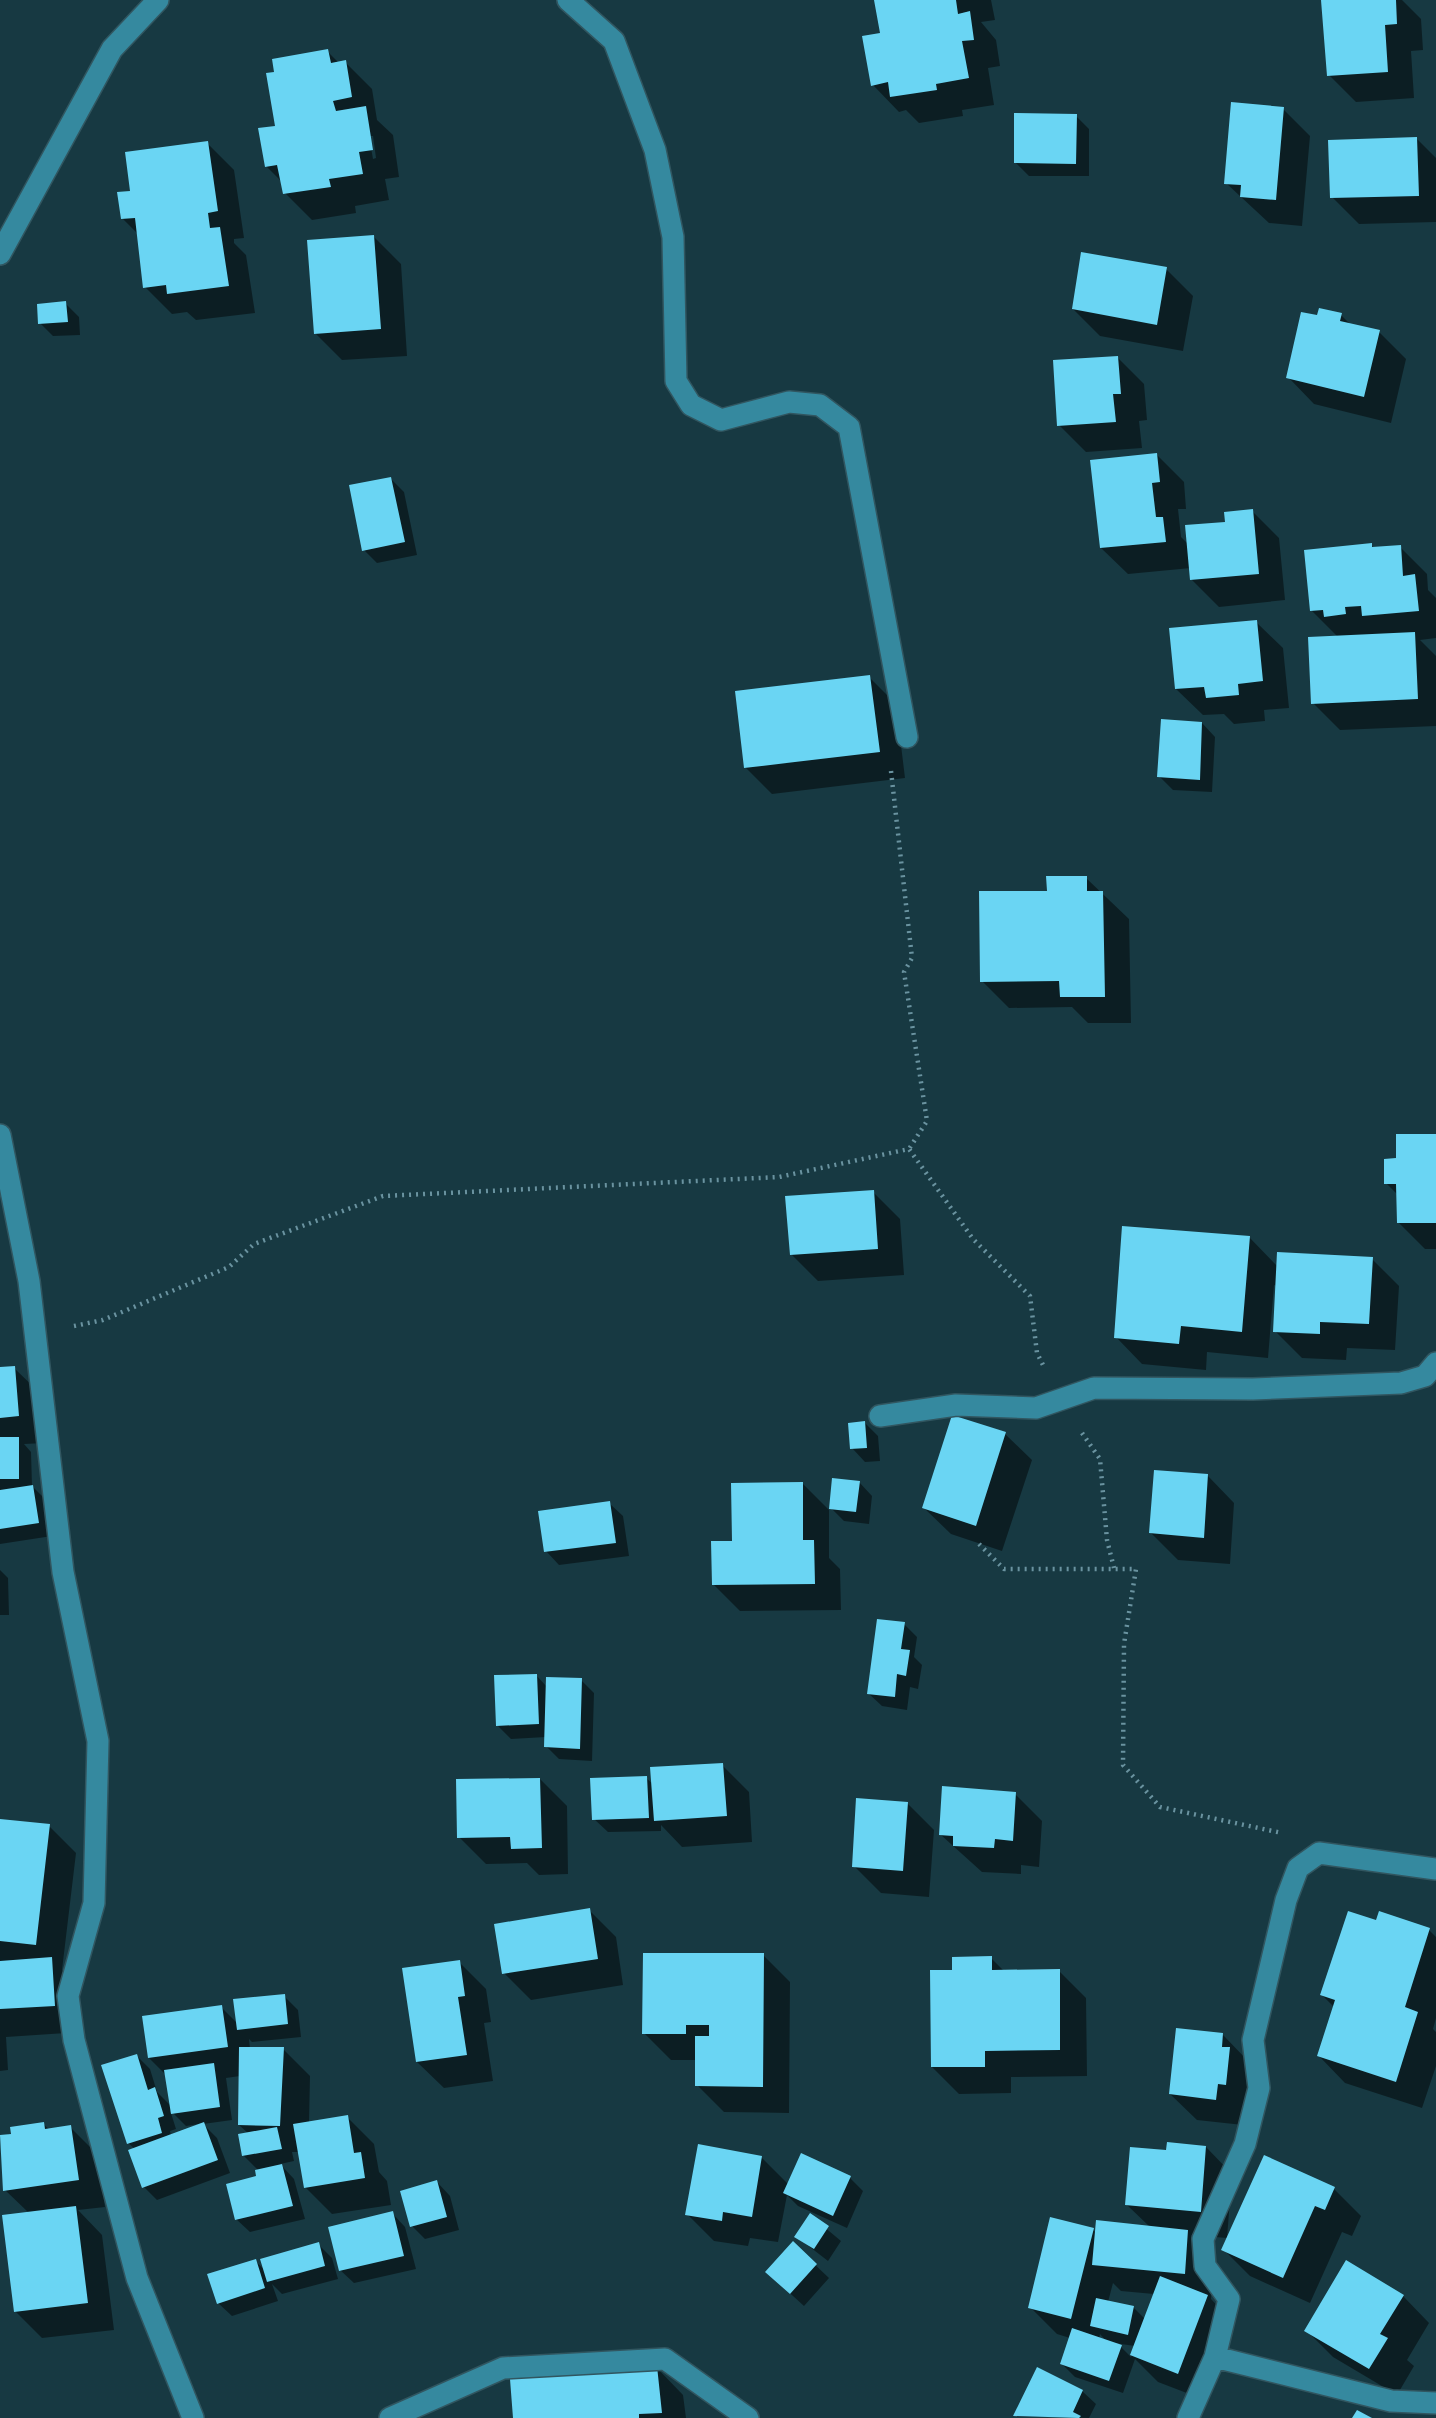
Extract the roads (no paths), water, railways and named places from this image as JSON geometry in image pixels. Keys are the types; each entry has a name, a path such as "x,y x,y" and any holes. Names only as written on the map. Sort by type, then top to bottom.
{"street":[{"path":"0,254 112,49 158,0"},
{"path":"568,0 614,41 655,150 673,237 676,381 691,405 722,420 789,402 820,405 849,427 908,737"},
{"path":"0,1135 26,1268 63,1572 98,1741 94,1903 68,1996 74,2040 137,2278 193,2418"},
{"path":"880,1416 956,1405 1036,1408 1094,1388 1253,1389 1401,1383 1425,1376 1436,1363"},
{"path":"1188,2418 1215,2357 1229,2299 1205,2266 1203,2239 1245,2144 1259,2088 1253,2040 1286,1900 1298,1868 1319,1853 1436,1869"},
{"path":"1215,2357 1391,2401 1436,2403"},
{"path":"390,2418 503,2368 665,2359 748,2418"}]}
